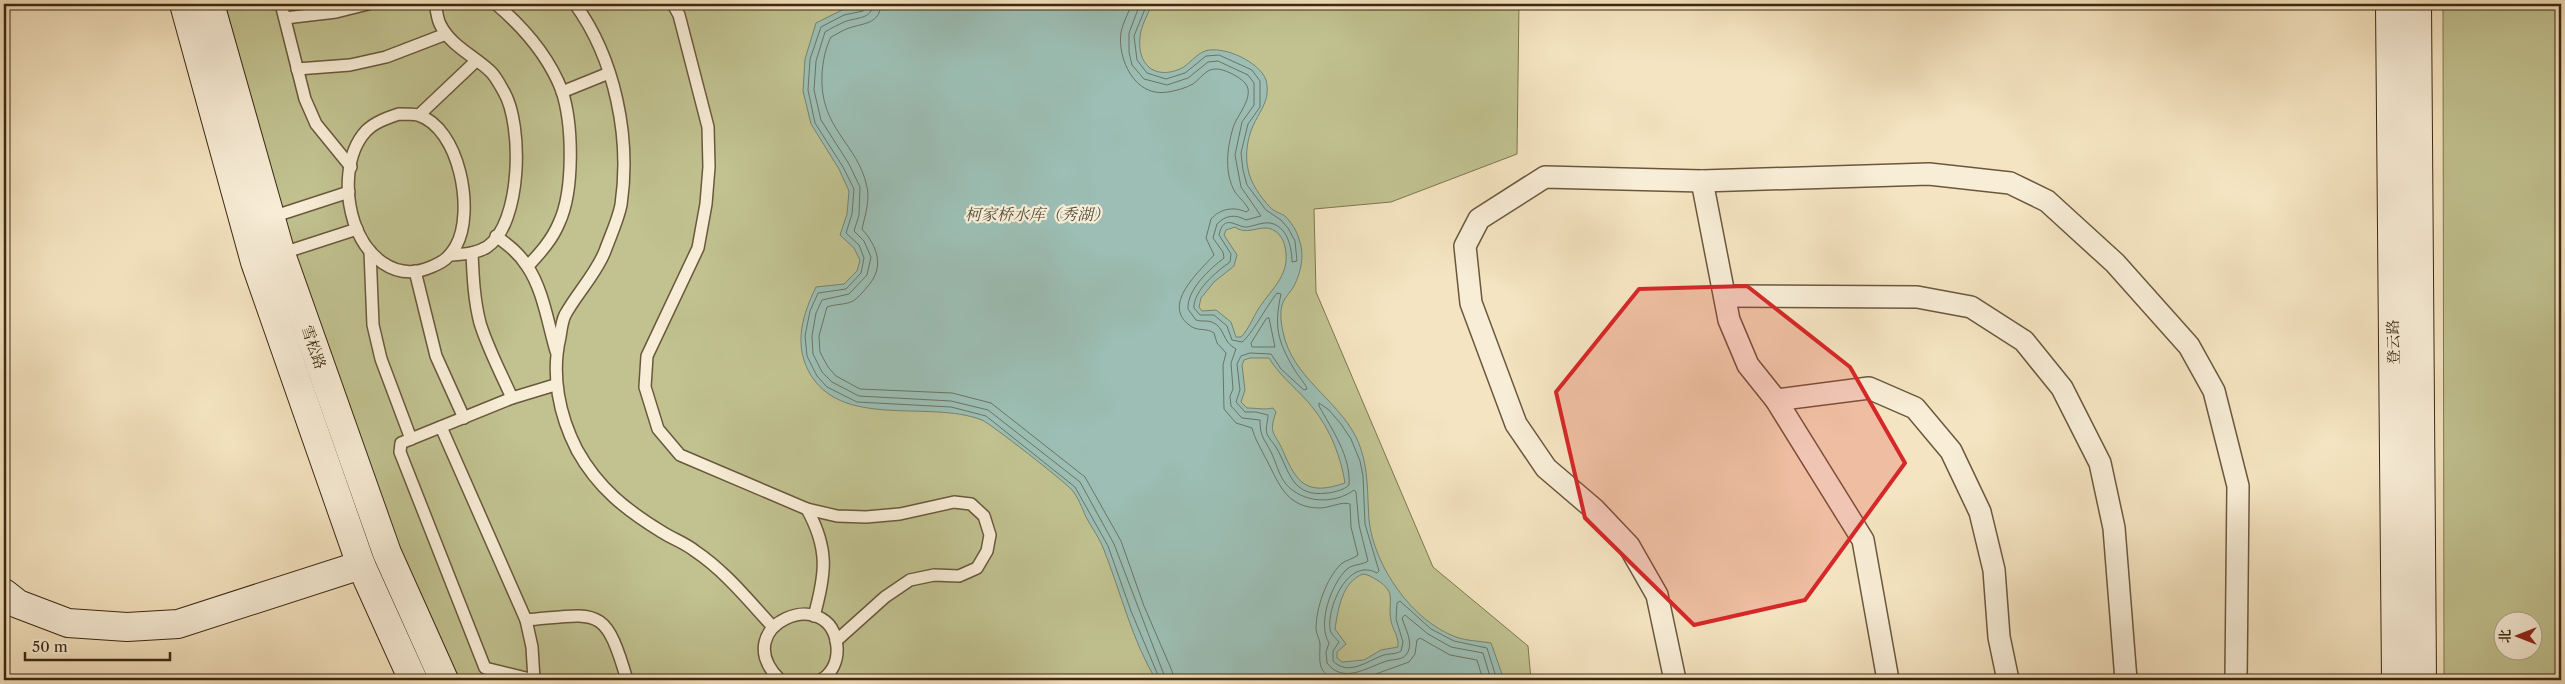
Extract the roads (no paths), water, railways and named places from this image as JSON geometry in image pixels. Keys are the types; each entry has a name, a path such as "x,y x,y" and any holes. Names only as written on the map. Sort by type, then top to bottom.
{"main road":[{"name":"雪松路","path":"184,4 257,222 361,565 413,680"},
{"name":"雪松路","path":"210,4 257,222"},
{"name":"登云路","path":"2390,4 2396,680"},
{"name":"登云路","path":"2417,4 2422,680"},
{"name":"雪松路","path":"268,258 387,553 444,680"},
{"path":"4,592 18,604 68,623 127,628 178,624 361,565"}],"street":[{"path":"1675,680 1657,594 1629,546 1594,508 1546,468 1516,424 1471,303 1465,246 1479,219 1545,177 1702,181 1929,174 2010,183 2047,201 2115,263 2189,346 2214,391 2238,486 2236,680"},
{"path":"1702,181 1730,320 1748,365 1776,400 1863,540 1888,680"},
{"path":"1725,296 1917,297 1971,307 2024,341 2062,388 2100,463 2114,528 2126,680"},
{"path":"1776,400 1869,388 1915,408 1952,451 1980,512 1994,570 1999,637 2008,680"}],"lane":[{"path":"281,4 305,99 316,124 351,167"},
{"path":"285,18 336,12 368,4"},
{"path":"435,4 440,25 446,34 492,73 505,94 517,141 516,175 509,208 496,236 488,246 472,253 450,255"},
{"path":"496,4 517,22 544,57 562,92 571,142 569,184 560,222 543,250 528,266"},
{"path":"575,4 591,26 609,74 619,113 624,154 620,206 604,253 564,317 556,352 555,385 576,448 596,480 626,509 694,550 724,573 773,627"},
{"path":"673,4 679,15 708,128 708,186 698,248 647,356 645,387 658,430 680,455 807,509 837,516 866,517 900,514 954,502 971,504 984,516 990,536 987,551 977,568 959,576 934,575 910,580 885,597 836,641"},
{"path":"297,69 350,65 386,57 446,34"},
{"path":"418,115 476,61"},
{"path":"562,92 609,74"},
{"path":"399,114 418,115 433,124 447,140 458,162 463,191 463,220 457,244 446,261 405,273 385,267 370,252 357,229 349,206 351,167 355,148 366,131 382,119 399,114"},
{"path":"257,222 349,192"},
{"path":"268,258 357,229"},
{"path":"496,236 513,249 528,266 538,291 556,352"},
{"path":"370,252 373,326 380,359 411,439"},
{"path":"472,253 474,292 480,322 491,352 512,398"},
{"path":"415,271 436,356 464,418"},
{"path":"441,427 526,620 532,647 534,680 485,668 400,452 402,443 411,439 512,398 555,385"},
{"path":"807,509 819,531 825,570 814,616"},
{"path":"526,620 583,615 597,619 609,630 627,680"},
{"path":"780,680 771,671 766,660 765,648 773,627 792,615 814,616 824,622 836,641 837,653 834,666 821,680"}],"water":[{"name":"柯家桥水库（秀湖）","path":"873,4 1152,4 1143,24 1140,47 1144,62 1155,71 1171,72 1180,69 1202,52 1221,50 1249,61 1262,73 1266,80 1267,93 1264,104 1251,131 1248,142 1247,164 1256,190 1273,210 1285,216 1292,224 1301,245 1299,275 1281,308 1283,332 1288,348 1295,362 1337,410 1356,437 1365,467 1372,538 1387,573 1410,605 1440,629 1456,637 1491,643 1503,677 1501,680 1156,680 1133,633 1102,546 1072,490 982,420 960,414 862,407 841,401 822,389 808,370 804,360 801,339 807,307 816,287 844,284 857,271 860,260 854,248 840,235 847,214 849,191 839,169 811,124 803,91 805,59 816,23 842,10","holes":["1235,227 1245,231 1265,228 1275,231 1283,240 1286,257 1280,280 1259,308 1249,327 1241,337 1236,337 1231,322 1216,310 1202,311 1199,307 1201,298 1214,282 1234,266 1237,255 1224,235 1226,230","1250,358 1269,358 1279,372 1313,408 1325,425 1334,444 1341,463 1345,483 1332,487 1312,487 1305,484 1293,472 1274,433 1273,425 1276,412 1273,408 1247,408 1241,402 1245,390 1242,365 1244,360","1363,574 1369,576 1377,580 1390,593 1391,621 1397,637 1398,647 1381,650 1364,660 1342,662 1337,658 1337,652 1346,644 1335,629 1336,621 1342,597 1350,583"]}]}
